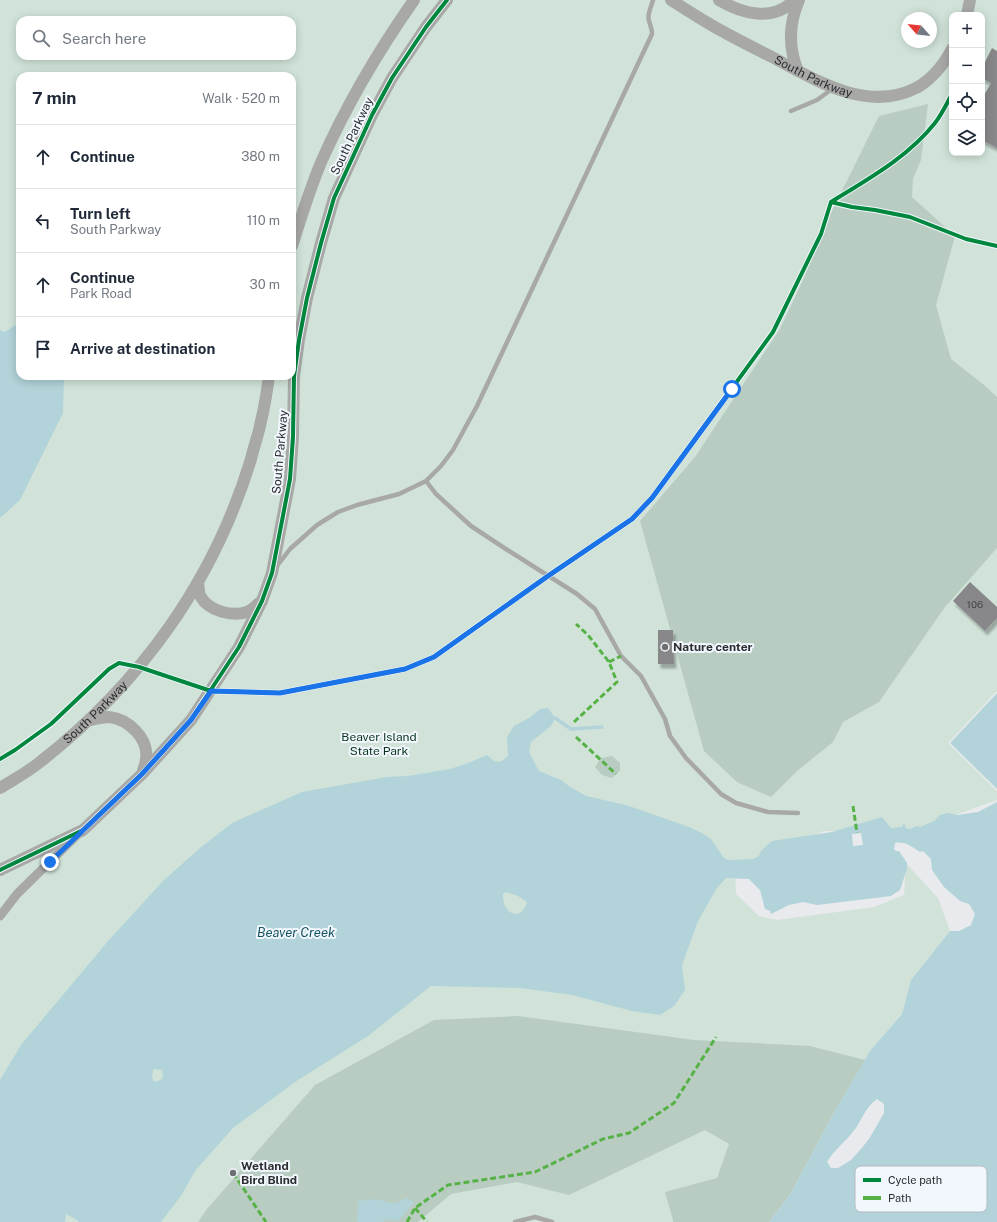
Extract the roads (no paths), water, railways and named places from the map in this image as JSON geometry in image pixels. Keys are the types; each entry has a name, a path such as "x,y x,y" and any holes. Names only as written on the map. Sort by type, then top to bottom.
{"street":[{"name":"South Parkway","path":"296,234 310,190 336,131 370,68 414,0"},
{"name":"South Parkway","path":"296,362 306,298 334,198 372,115 392,78 426,27 447,0"},
{"name":"South Parkway","path":"671,0 714,27 798,71 834,88 858,95 876,97 891,96 907,92 925,82 939,69 949,54"},
{"path":"719,0 729,6 748,13 763,14 777,11 791,4 794,0"},
{"path":"798,71 791,44 791,28 794,13 799,0"},
{"path":"968,12 970,0"},
{"name":"South Parkway","path":"0,788 39,763 90,720 139,667 179,614 217,548 233,512 245,478 261,421 268,380"},
{"name":"South Parkway","path":"0,870 83,830 142,774 191,720 238,647 262,600 272,572 290,479 293,437 294,380"},
{"path":"198,582 199,594 206,603 214,609 224,612 234,614 246,612 253,609 262,600"},
{"path":"90,720 107,717 115,718 128,724 140,735 146,749 147,758 142,774"},
{"path":"0,916 17,894 83,830"}],"lane":[{"path":"272,572 290,549 317,525 344,510 399,494 426,482 441,466 452,450 480,400 652,34 648,14 654,0"},
{"path":"791,111 817,100 834,88"},
{"path":"426,482 436,494 471,526 577,594 595,609 621,656 641,676 665,719 670,736 686,758 721,794 736,803 768,812 798,813"},
{"path":"516,1222 535,1218 552,1222"}],"water":[{"path":"16,325 16,380 64,380 63,413 20,500 0,518 0,330 5,332"},
{"path":"997,693 997,789 950,743"},
{"name":"Beaver Creek","path":"548,708 555,718 551,726 531,742 529,752 539,771 561,780 586,796 626,805 702,833 711,839 724,858 728,860 753,859 759,856 761,851 772,841 832,832 882,817 891,828 902,827 904,823 906,828 910,829 917,826 920,827 934,821 940,815 948,813 957,815 978,812 997,802 997,1222 769,1222 790,1195 835,1111 870,1051 902,1014 911,980 950,931 959,931 971,925 975,914 969,904 960,901 944,887 932,870 931,859 923,851 920,852 902,843 895,843 894,849 899,851 907,863 907,869 900,890 891,896 817,905 803,902 789,905 771,914 770,911 765,909 760,890 749,879 726,878 717,888 698,921 682,965 685,990 674,1006 660,1015 632,1011 572,995 520,988 431,986 368,1036 295,1082 233,1128 195,1171 181,1196 161,1222 79,1222 66,1214 65,1222 0,1222 0,1080 21,1045 108,941 163,881 200,848 232,823 302,792 387,777 408,776 450,769 487,755 494,761 500,762 508,756 507,737 514,726 529,718 540,709","holes":["506,892 518,896 527,902 521,912 517,914 509,911 506,907 503,894","154,1069 162,1070 163,1077 155,1082 152,1076","877,1099 884,1104 884,1113 869,1139 851,1160 838,1168 831,1168 827,1162 849,1137 866,1111"]},
{"path":"406,1198 414,1202 398,1221 385,1219 383,1222 357,1222 358,1201 377,1199 395,1204"}],"waterway":[{"path":"555,718 571,729 602,727"}],"place":[{"name":"Nature center","path":"665,647"},
{"name":"Wetland Bird Blind","path":"233,1173"}],"park label":[{"name":"Beaver Island State Park","path":"379,744"}]}
